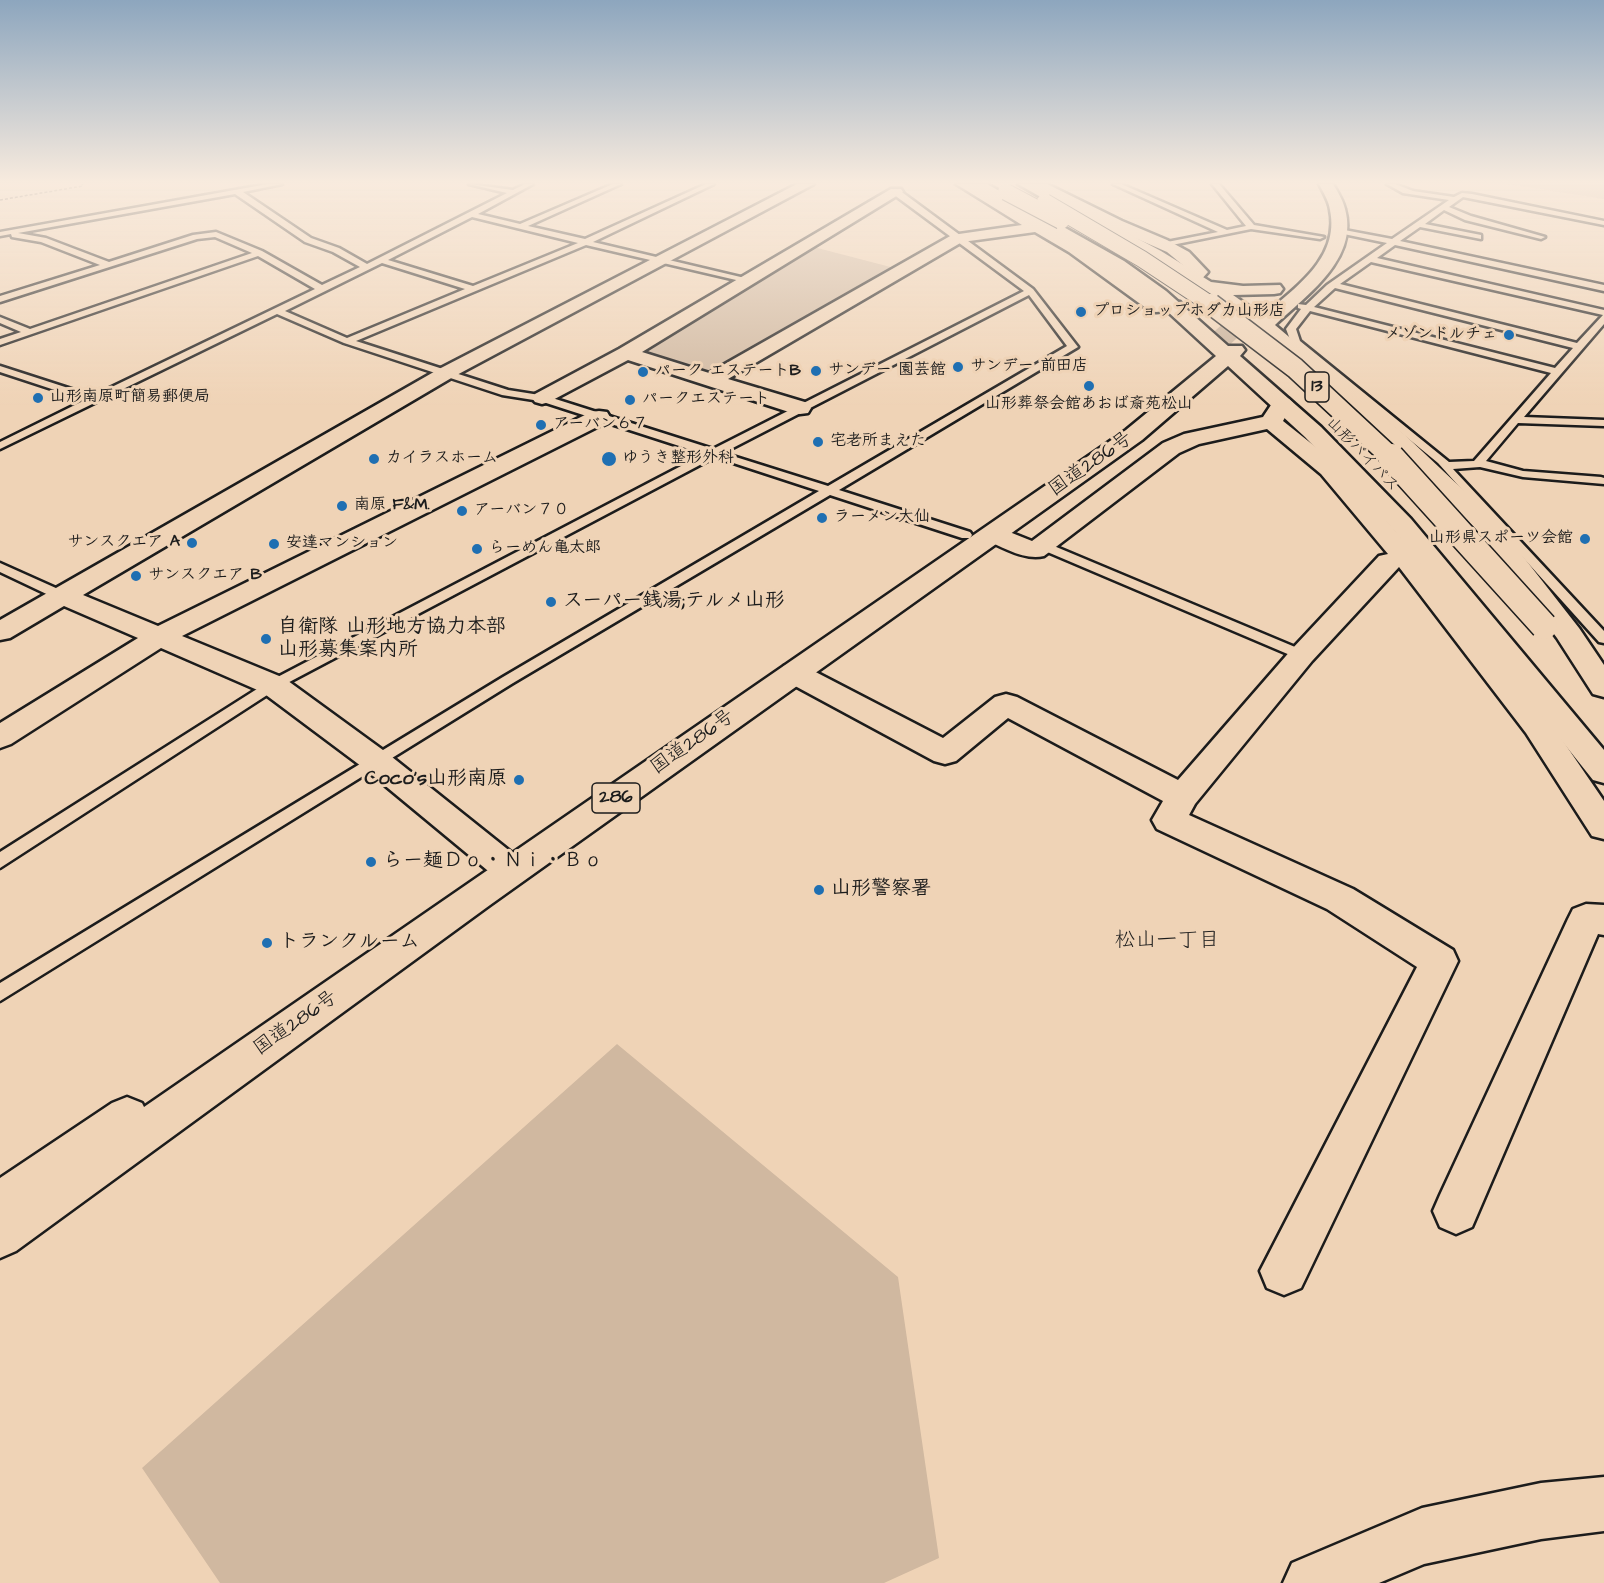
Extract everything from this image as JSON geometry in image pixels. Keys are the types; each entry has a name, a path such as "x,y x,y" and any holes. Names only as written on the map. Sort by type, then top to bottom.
{"main road":[{"path":"0,632 446,373 663,258"},
{"path":"542,398 626,353 785,258"},
{"path":"711,380 923,258"},
{"path":"1087,258 1156,307 1174,306"},
{"path":"1106,258 1174,306 1224,347 1405,557 1537,726 1604,827"},
{"name":"山形バイパス","path":"1124,258 1224,329 1274,370 1348,438 1445,546"},
{"name":"山形バイパス","path":"1142,258 1207,302 1294,367 1366,432 1453,523 1544,626 1604,707"},
{"path":"1157,258 1196,280 1253,322 1397,440 1484,523 1569,634 1604,687"},
{"path":"1183,258 1195,266 1199,273 1196,280"},
{"path":"1253,322 1294,298 1322,272 1330,258"},
{"path":"1253,322 1274,290 1290,275"},
{"path":"1196,280 1226,290 1274,290"},
{"name":"国道286号","path":"0,1205 979,534 1134,435 1193,385 1224,347"},
{"name":"国道286号","path":"0,1235 794,673 1224,347"},
{"path":"626,353 800,408"},
{"path":"1193,385 1204,382 1229,384 1274,407 1313,432 1402,524 1604,772"},
{"path":"979,534 1035,550 1171,448 1274,407"},
{"path":"0,737 161,636 599,417"},
{"path":"1284,1271 1439,961 1340,899 1169,820 1182,797 1302,655 1388,562 1405,557"},
{"path":"62,596 273,685 376,761 499,861"},
{"path":"1490,598 1604,762"},
{"path":"794,673 945,753 1006,704 1182,797"},
{"path":"1456,1211 1586,920 1604,920"},
{"path":"1312,1583 1422,1536 1541,1511 1604,1504"}],"lane":[{"path":"90,258 109,265"},
{"path":"0,299 131,258"},
{"path":"0,342 245,258"},
{"path":"268,258 322,289"},
{"path":"351,258 367,267"},
{"path":"0,446 385,258"},
{"path":"347,341 550,258"},
{"path":"650,258 746,281"},
{"path":"0,993 376,761 1073,347 1030,291 984,258"},
{"path":"1467,258 1604,288"},
{"path":"1604,313 1371,259 1332,286 1298,318 1291,329 1296,342 1443,462 1444,466 1604,639"},
{"path":"381,260 474,289"},
{"path":"1294,298 1332,286 1578,346"},
{"path":"0,861 273,685 800,408 1030,291"},
{"path":"1294,298 1310,308 1556,371"},
{"path":"278,311 347,341 506,393 542,398 826,492 979,534"},
{"path":"0,320 30,332"},
{"path":"1479,463 1556,371 1601,324"},
{"path":"0,369 94,400"},
{"path":"1515,420 1604,423"},
{"path":"1444,466 1479,463 1523,474 1601,481"},
{"path":"1042,546 1302,655"},
{"path":"0,567 62,596"}],"shaded area":[{"path":"785,258 855,258 902,270 711,380 626,353"},
{"path":"617,1044 898,1277 939,1558 884,1583 220,1583 142,1468"}],"tunnel":[{"path":"1221,339 1243,319"}],"place":[{"name":"プロショップホダカ山形店","path":"1081,312"},
{"name":"メゾンドルチェ","path":"1509,335"},
{"name":"サンデー 前田店","path":"958,367"},
{"name":"サンデー 園芸館","path":"816,371"},
{"name":"パーク エステートB","path":"643,372"},
{"name":"山形葬祭会館あおば斎苑松山","path":"1089,386"},
{"name":"山形南原町簡易郵便局","path":"38,398"},
{"name":"パークエステート","path":"630,400"},
{"name":"アーバン６７","path":"541,425"},
{"name":"宅老所まえた","path":"818,442"},
{"name":"カイラスホーム","path":"374,459"},
{"name":"ゆうき整形外科","path":"609,459"},
{"name":"南原 F&M.","path":"342,506"},
{"name":"アーバン７０","path":"462,511"},
{"name":"ラーメン大仙","path":"822,518"},
{"name":"山形県スポーツ会館","path":"1585,539"},
{"name":"サンスクエア A","path":"192,543"},
{"name":"安達マンション","path":"274,544"},
{"name":"らーめん亀太郎","path":"477,549"},
{"name":"サンスクエア B","path":"136,576"},
{"name":"スーパー銭湯;テルメ山形","path":"551,602"},
{"name":"自衛隊 山形地方協力本部 山形募集案内所","path":"266,639"},
{"name":"Coco’s山形南原","path":"519,780"},
{"name":"らー麺Ｄｏ・Ｎｉ・Ｂｏ","path":"371,862"},
{"name":"山形警察署","path":"819,890"},
{"name":"トランクルーム","path":"267,943"}],"district":[{"name":"松山一丁目","path":"1167,942"}]}
